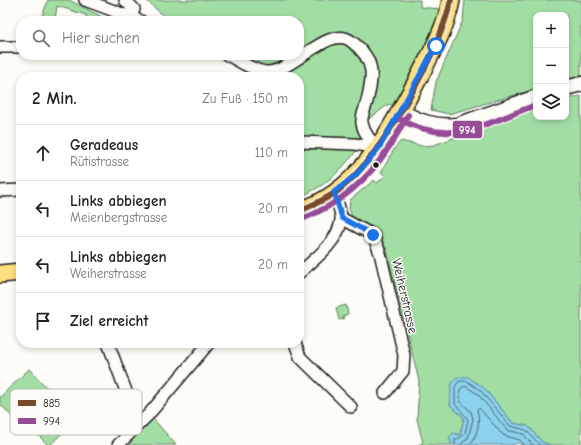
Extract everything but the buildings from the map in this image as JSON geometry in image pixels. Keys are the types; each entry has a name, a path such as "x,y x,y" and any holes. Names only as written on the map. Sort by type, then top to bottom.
{"main road":[{"path":"304,210 310,208 356,175 379,148 436,46 451,0"},
{"path":"0,274 16,272"}],"street":[{"path":"85,0 125,16"},
{"path":"125,0 134,9 135,16"},
{"path":"304,55 324,42 336,37 348,38 360,47 371,64 372,82 362,124 370,140 379,148"},
{"path":"0,48 16,47"},
{"path":"238,60 265,72 273,71 296,60"},
{"path":"569,87 581,84"},
{"path":"401,111 419,121 444,126 457,125 533,98"},
{"path":"304,142 355,144 379,148"},
{"path":"0,191 16,190"},
{"path":"304,269 325,250 338,229 342,218 334,192"},
{"name":"Weiherstrasse","path":"342,218 373,235 380,253 404,355 403,371 386,393"},
{"path":"110,348 125,389"},
{"path":"142,420 205,348"},
{"path":"297,348 300,357 351,407"},
{"path":"118,445 128,435"}],"green space":[{"path":"48,0 69,0 100,16 86,16 57,6 55,16 42,16"},
{"path":"146,0 420,0 420,7 449,10 401,111 389,104 362,124 357,122 364,141 344,166 320,186 304,195 304,72 265,72 241,60 304,60 304,16 164,16"},
{"path":"465,0 581,0 581,77 569,80 569,12 533,12 533,90 449,114 431,110 436,82 463,20"},
{"path":"581,96 581,445 550,445 542,442 528,426 513,423 484,388 450,405 464,418 460,435 449,437 452,445 417,445 423,443 417,419 419,381 386,247 373,235 378,232 353,220 349,208 350,200 374,180 377,183 385,176 381,172 392,152 401,141 422,146 434,145 533,109 533,120 569,120 569,98"},
{"path":"346,305 348,314 343,316 344,319 339,320 336,308"},
{"path":"29,369 48,389 10,389 10,414 0,404 0,397"},
{"path":"149,414 176,445 118,445 128,435 142,435 142,421"},
{"path":"38,435 60,435 50,445 48,445"}],"water":[{"path":"457,377 468,377 484,388 513,423 528,426 542,442 550,445 521,445 518,443 511,445 452,445 449,437 453,433 460,435 464,418 450,405 451,385"}],"transit line":[{"name":"885","path":"304,209 325,199 339,190 356,174 390,129 422,74 445,22 451,0"},
{"name":"994","path":"397,118 416,127 434,131 451,132 467,130 483,125 533,106"},
{"name":"994","path":"304,218 340,199 362,181 381,159 408,115"}],"route":[{"path":"373,235 342,218 334,192 356,175 379,148 436,46"}]}
